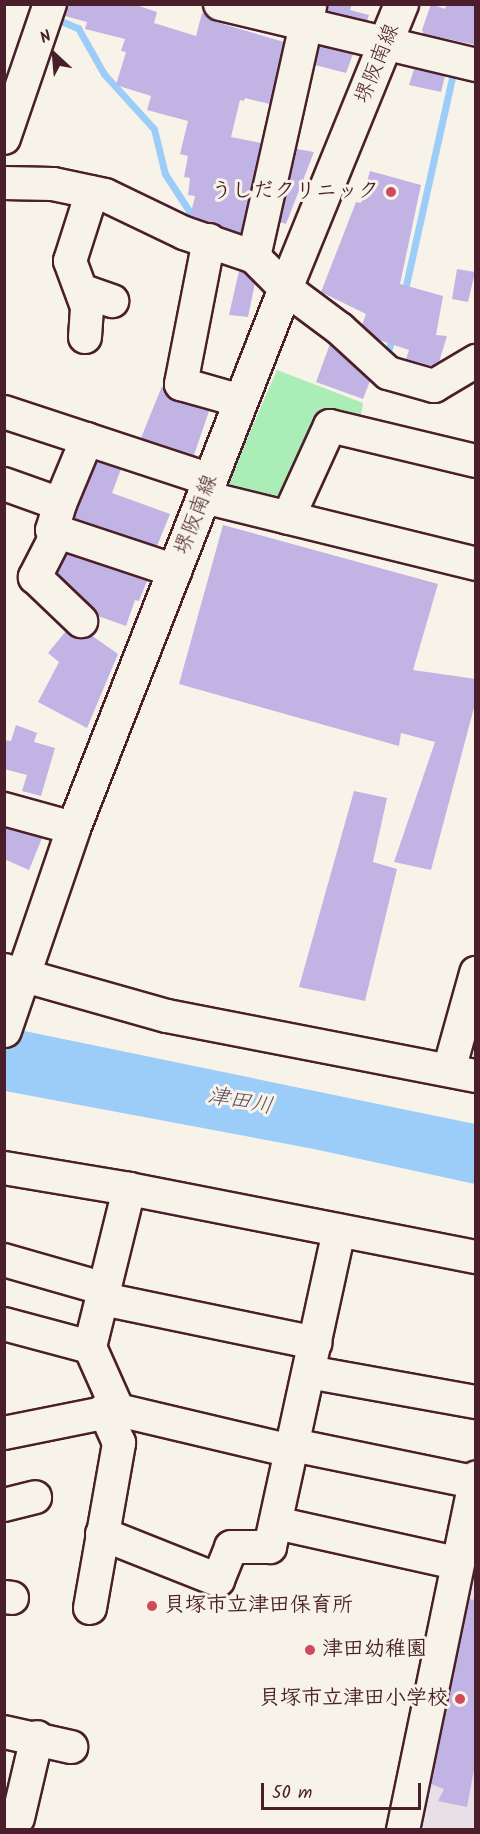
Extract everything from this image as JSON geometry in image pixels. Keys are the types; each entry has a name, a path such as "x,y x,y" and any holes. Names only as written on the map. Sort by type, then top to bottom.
{"main road":[{"name":"堺阪南線","path":"7,1023 13,972 73,828 285,288 401,4"}],"street":[{"path":"5,134 50,4"},
{"path":"220,4 308,15 387,43 476,65"},
{"path":"254,257 308,15"},
{"path":"4,183 53,184 105,195 184,233 210,240 254,257 285,288 340,329 388,373 434,386 476,361"},
{"path":"85,337 87,307 70,261 92,192"},
{"path":"210,240 181,384 241,401"},
{"path":"83,291 112,301"},
{"path":"4,412 87,439 288,518 476,564"},
{"path":"288,518 330,426 476,461"},
{"path":"81,621 35,577 87,439"},
{"path":"4,484 59,518 175,571"},
{"path":"4,809 73,828"},
{"path":"13,972 167,1016 462,1073 476,973"},
{"path":"4,1168 129,1189 476,1257"},
{"path":"90,1608 119,1443 111,1410 90,1347 129,1189"},
{"path":"102,1534 218,1580 231,1547 270,1547 339,1230"},
{"path":"4,1260 104,1294 312,1357 476,1402"},
{"path":"4,1324 90,1347"},
{"path":"4,1433 111,1410 292,1448 475,1480 402,1830"},
{"path":"276,1523 457,1563"},
{"path":"4,1732 37,1737 71,1747"},
{"path":"18,1818 37,1737"}],"shaded area":[{"name":"貝塚市立津田小学校","path":"475,1542 475,1829 431,1829 415,1825"}],"green space":[{"path":"277,370 363,403 359,427 325,422 287,506 226,487"}],"water":[{"name":"津田川","path":"5,1027 475,1124 475,1184 314,1149 5,1091"}],"building":[{"path":"67,4 133,4 157,12 154,23 196,36 202,13 216,22 284,42 270,104 245,98 244,101 240,100 231,137 261,143 241,233 195,218 191,213 195,196 188,195 190,178 184,177 188,156 180,154 188,121 147,110 151,96 116,85 126,52 121,51 125,39 85,29 87,22 65,16"},
{"path":"327,4 352,4 350,10 369,15 367,21 327,11"},
{"path":"431,4 445,9 447,4 476,6 476,45 424,34 422,30"},
{"path":"319,46 353,54 346,73 315,65"},
{"path":"414,69 445,76 441,92 409,85"},
{"path":"297,149 314,152 286,224 280,222"},
{"path":"370,171 421,185 400,284 443,296 436,335 447,336 439,362 433,366 406,359 409,350 379,340 362,325 366,314 321,292 356,202 361,203"},
{"path":"457,269 475,272 468,302 452,299"},
{"path":"239,271 255,283 248,317 229,315"},
{"path":"330,344 370,381 363,399 316,382"},
{"path":"162,386 168,396 176,401 209,411 194,455 141,438"},
{"path":"97,462 121,469 112,493 170,514 157,546 74,518"},
{"path":"223,525 438,584 413,670 476,679 476,700 431,870 394,862 435,742 401,733 399,746 179,684"},
{"path":"67,554 147,581 139,601 135,600 126,626 98,616 93,608 57,573"},
{"path":"66,631 77,639 91,635 118,654 87,728 38,702 59,662 48,653"},
{"path":"16,725 37,733 34,742 55,748 41,796 22,791 27,775 4,769 4,740 11,741"},
{"path":"354,791 387,798 373,862 397,869 365,1001 299,987"},
{"path":"4,828 42,838 29,870 4,859"},
{"name":"貝塚市立津田小学校","path":"469,1599 476,1600 476,1759 467,1807 438,1801 444,1789 431,1784"}],"waterway":[{"path":"54,18 78,28 104,74 154,129 165,174 199,226"},
{"path":"404,294 454,68"},
{"path":"386,357 393,336"}],"place":[{"name":"うしだクリニック","path":"391,192"},
{"name":"貝塚市立津田保育所","path":"152,1606"},
{"name":"津田幼稚園","path":"310,1650"},
{"name":"貝塚市立津田小学校","path":"460,1699"}]}
